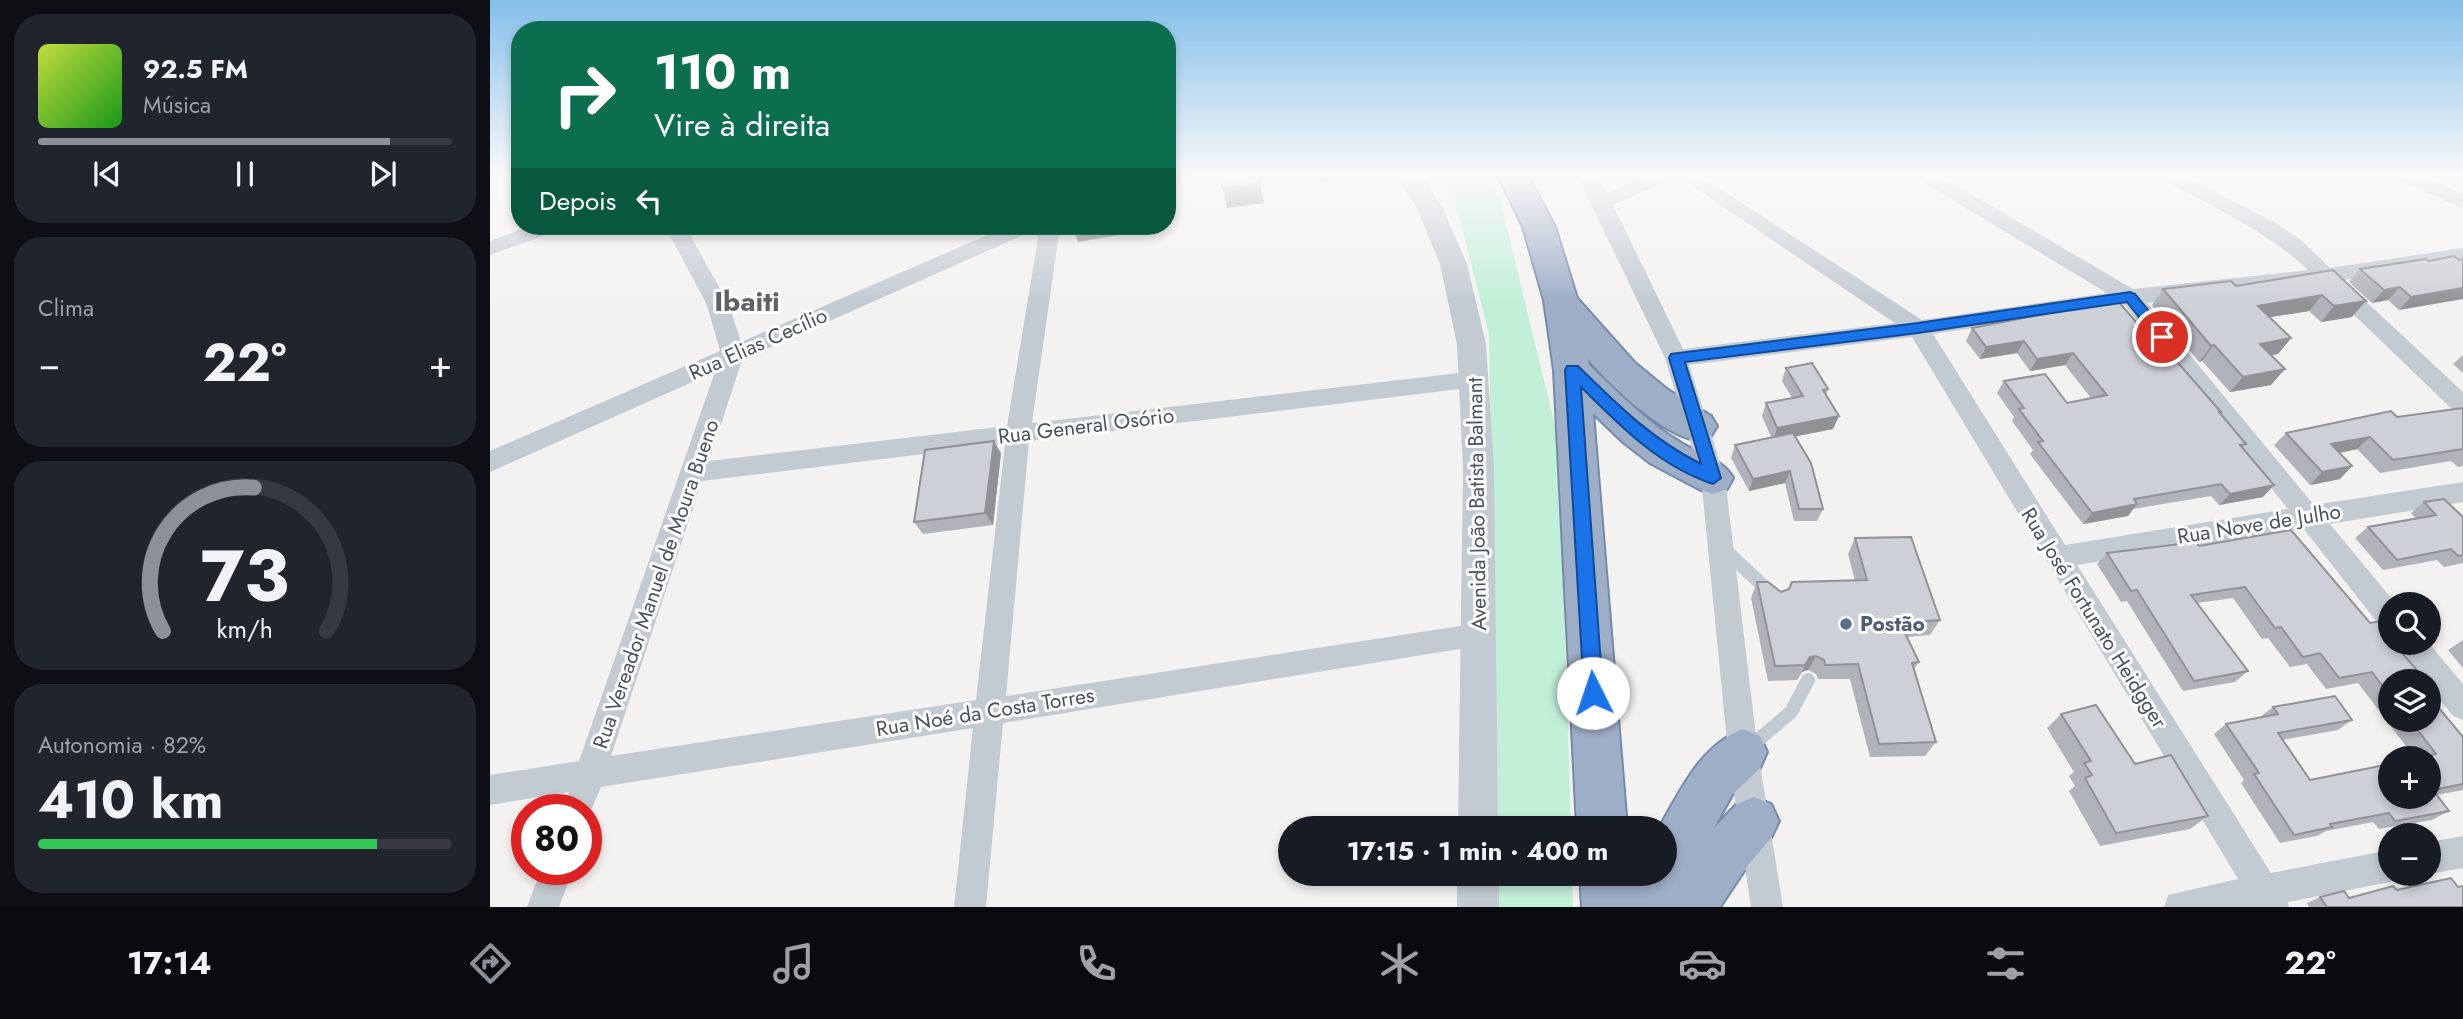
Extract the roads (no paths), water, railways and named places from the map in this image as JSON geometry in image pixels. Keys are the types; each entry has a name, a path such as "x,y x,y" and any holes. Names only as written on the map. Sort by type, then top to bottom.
{"highway":[{"path":"1535,219 1561,300 1572,370 1601,816"},
{"path":"1561,300 1625,379 1670,412 1698,426"},
{"path":"1572,370 1636,432 1664,452 1713,478"},
{"path":"1677,845 1715,779 1743,752"},
{"path":"1690,907 1730,847 1754,821"},
{"path":"1606,886 1608,907"},
{"path":"1637,907 1652,886"}],"street":[{"name":"Avenida João Batista Balmant","path":"1434,219 1454,259 1476,379 1480,635 1478,816"},
{"path":"1610,219 1676,358 1713,478 1743,752 1767,907"},
{"path":"1753,219 1918,328"},
{"path":"1999,219 2130,297 2378,602"},
{"path":"2252,219 2294,245 2328,275 2463,406"},
{"path":"490,248 525,235"},
{"path":"680,235 719,308 730,335 732,356"},
{"name":"Rua Elias Cecílio","path":"490,462 1005,235"},
{"path":"970,907 1018,435 1049,235"},
{"path":"1676,358 1918,328 2130,297 2328,275 2463,255"},
{"name":"Rua José Fortunato Heidgger","path":"1918,328 2267,899"},
{"name":"Rua Vereador Manuel de Moura Bueno","path":"583,794 695,472 732,356"},
{"name":"Rua General Osório","path":"695,472 1476,379"},
{"name":"Rua Nove de Julho","path":"2056,557 2463,492"},
{"name":"Rua Noé da Costa Torres","path":"490,790 1480,635"},
{"path":"2422,655 2463,706"},
{"path":"2441,856 2463,852"},
{"path":"2180,907 2267,899 2378,869"},
{"path":"543,907 551,885"},
{"path":"1478,886 1478,907"}],"lane":[{"path":"1721,547 1776,598"},
{"path":"1743,752 1791,712 1808,680"}],"place":[{"name":"Postão","path":"1846,624"}],"district":[{"name":"Ibaiti","path":"747,301"}]}
